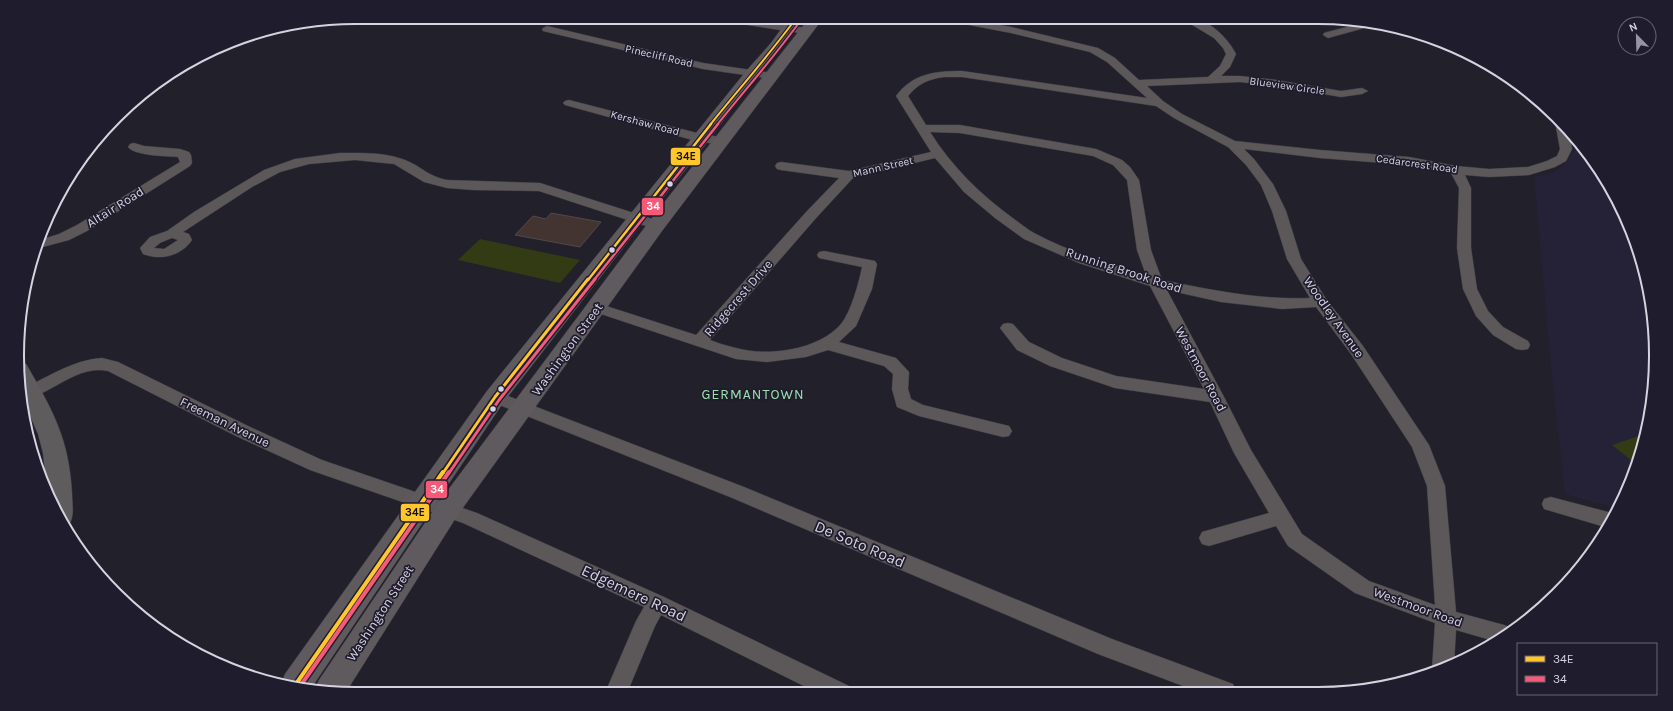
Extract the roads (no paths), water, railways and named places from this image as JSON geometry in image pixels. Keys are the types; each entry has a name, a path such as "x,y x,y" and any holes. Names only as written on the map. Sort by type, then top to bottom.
{"main road":[{"name":"Washington Street","path":"332,686 436,505 459,448 495,397 752,73 776,46 791,24"},
{"name":"Washington Street","path":"298,682 436,505 523,409 657,225 812,24"},
{"path":"26,384 50,434 56,460 52,477 56,498"}],"street":[{"path":"761,24 806,31"},
{"name":"Woodley Avenue","path":"980,24 1094,50 1112,60 1159,103 1178,116 1232,144 1250,162 1267,184 1279,211 1294,259 1320,302 1357,350 1420,445 1436,486 1446,618 1443,662"},
{"path":"1198,24 1214,32 1226,43 1231,54 1225,67 1211,80"},
{"path":"1328,35 1358,27"},
{"name":"Pinecliff Road","path":"547,29 703,66 772,76"},
{"name":"Running Brook Road","path":"1159,103 1116,98 1028,83 962,74 927,76 910,84 902,96 938,154 969,189 1000,215 1029,236 1084,260 1156,283 1221,297 1282,304 1320,302"},
{"name":"Blueview Circle","path":"1138,83 1240,79 1341,94 1362,91"},
{"name":"Kershaw Road","path":"569,103 700,138 722,141"},
{"name":"Westmoor Road","path":"922,128 960,129 1096,153 1116,161 1127,170 1133,180 1144,250 1156,283 1216,397 1243,453 1295,540 1362,587 1446,618 1498,633"},
{"name":"Cedarcrest Road","path":"1232,144 1320,154 1409,161 1456,170 1489,173 1512,173 1529,171 1551,164 1562,158 1566,149 1563,133"},
{"name":"Altair Road","path":"44,243 64,237 82,228 186,163 185,155 180,153 143,150 134,147"},
{"name":"Mann Street","path":"781,166 849,175 938,154"},
{"path":"172,234 186,223 250,183 282,166 302,161 338,157 376,156 399,161 432,181 461,185 521,185 540,188 657,225"},
{"path":"1456,170 1464,188 1464,248 1470,289 1482,312 1498,332 1522,345"},
{"name":"Ridgecrest Drive","path":"597,308 699,342 812,214 849,175"},
{"path":"699,342 736,354 767,357 806,352 827,344 848,326 865,289 870,264 824,255"},
{"path":"1008,328 1023,346 1056,362 1115,382 1216,397"},
{"path":"827,344 890,362 900,372 900,389 903,403 918,410 1003,431"},
{"name":"Freeman Avenue","path":"30,392 82,366 107,364 242,431 316,464 346,476 436,505"},
{"name":"De Soto Road","path":"495,397 736,492 1106,647 1212,687"},
{"path":"1551,504 1606,519"},
{"name":"Edgemere Road","path":"436,505 470,518 657,603 829,687"},
{"path":"1209,538 1280,517"},
{"path":"618,687 646,621 657,603"}],"district":[{"name":"GERMANTOWN","path":"753,394"}]}
